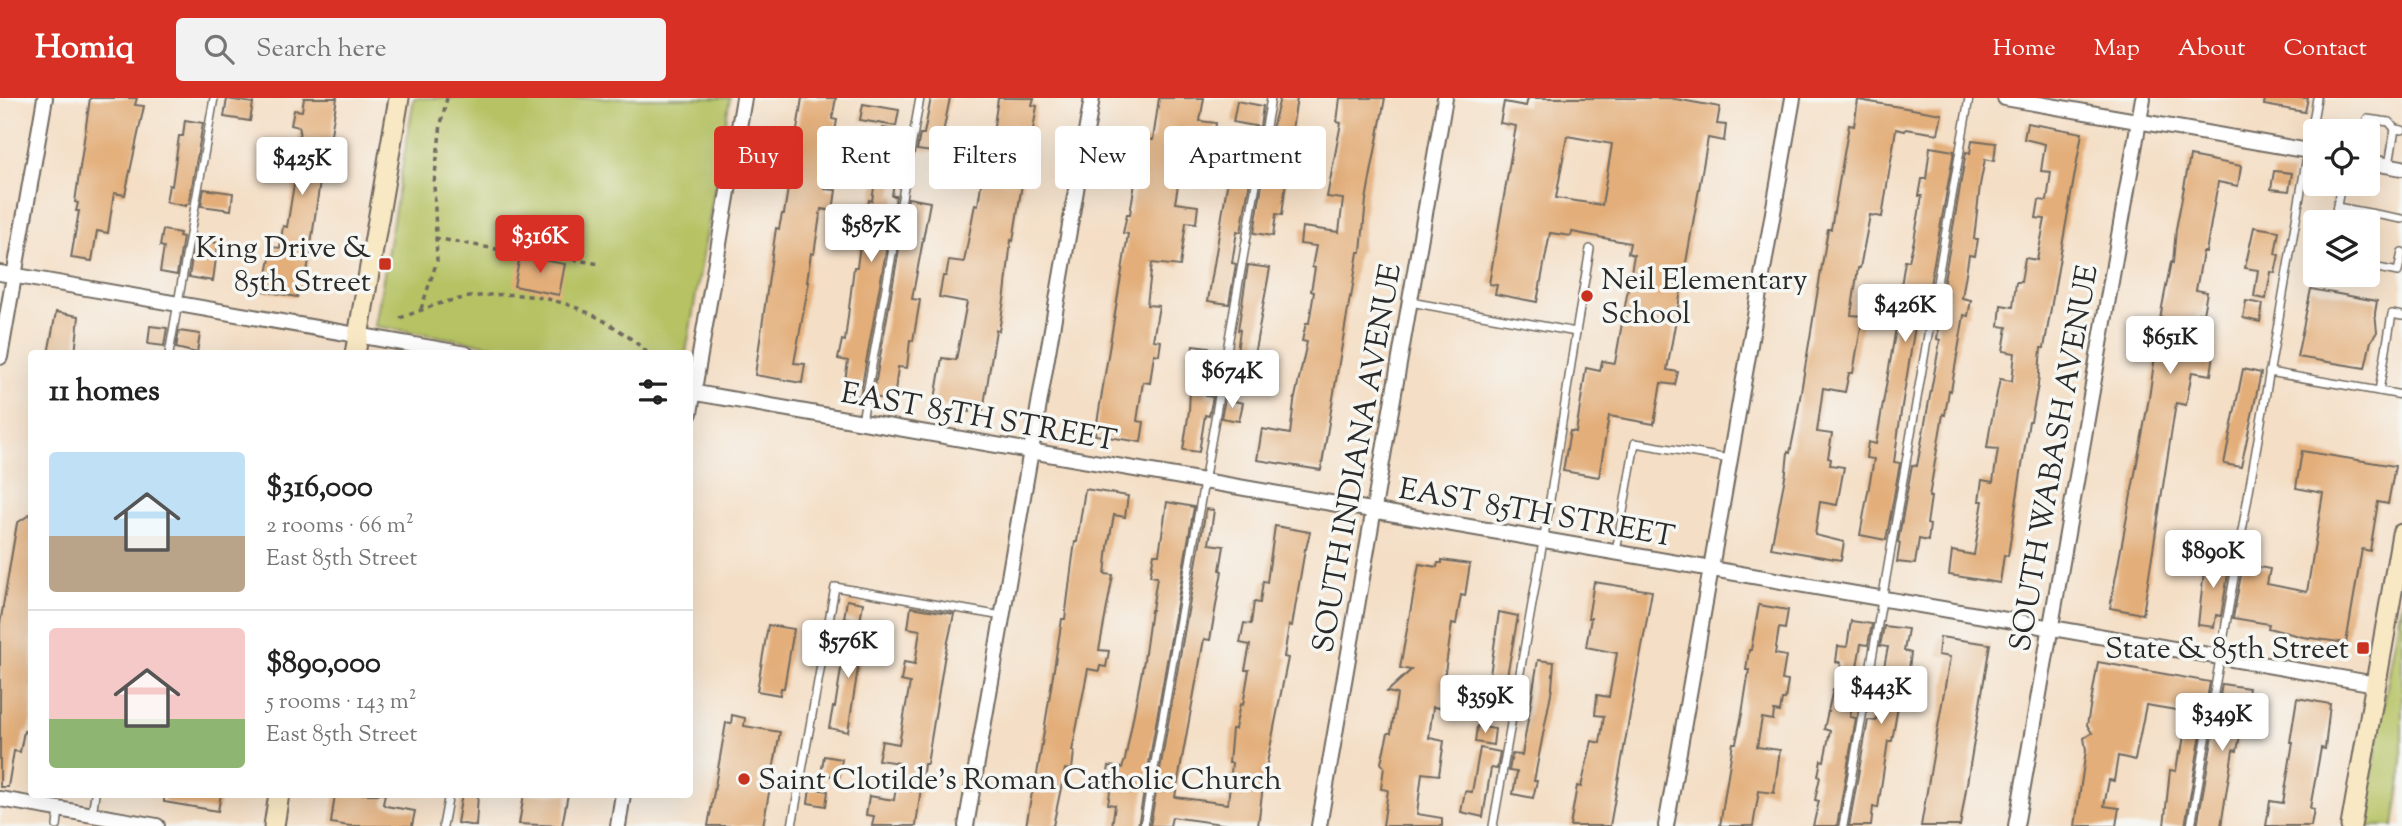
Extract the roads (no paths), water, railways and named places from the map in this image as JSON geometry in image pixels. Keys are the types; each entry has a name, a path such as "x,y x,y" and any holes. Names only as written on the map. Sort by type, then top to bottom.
{"main road":[{"path":"357,344 399,98"},
{"path":"2351,826 2402,534"},
{"path":"274,826 278,798"}],"street":[{"path":"0,357 7,274 45,98"},
{"path":"693,382 744,98"},
{"path":"966,826 1092,98"},
{"name":"SOUTH INDIANA AVENUE","path":"1319,826 1445,98"},
{"path":"1666,826 1793,98"},
{"path":"2004,98 2303,151"},
{"name":"SOUTH WABASH AVENUE","path":"2016,826 2143,98"},
{"path":"7,274 178,304 357,344 422,350"},
{"name":"EAST 85TH STREET","path":"693,393 2376,684"},
{"path":"618,826 622,798"},
{"path":"0,799 92,815 121,823 157,826"}],"lane":[{"path":"170,350 215,98"},
{"path":"862,422 920,98"},
{"path":"1144,826 1271,98"},
{"path":"1843,826 1969,98"},
{"path":"2315,119 2317,98"},
{"path":"2367,118 2389,122 2398,130 2395,166"},
{"path":"2191,826 2303,195"},
{"path":"2336,210 2339,196"},
{"path":"2337,206 2402,219"},
{"path":"1493,826 1590,248"},
{"path":"2380,268 2398,272 2402,252"},
{"path":"1410,302 1576,332"},
{"path":"2379,391 2392,314 2402,316"},
{"path":"2270,372 2402,395"},
{"path":"1616,552 1635,443 1730,459"},
{"path":"792,826 835,587 1003,616"},
{"path":"92,815 94,798"},
{"path":"443,826 448,798"},
{"path":"57,826 59,810"}],"place":[{"name":"King Drive & 85th Street","path":"385,264"},
{"name":"Neil Elementary School","path":"1587,296"},
{"name":"State & 85th Street","path":"2363,648"},
{"name":"Saint Clotilde's Roman Catholic Church","path":"744,779"}]}
